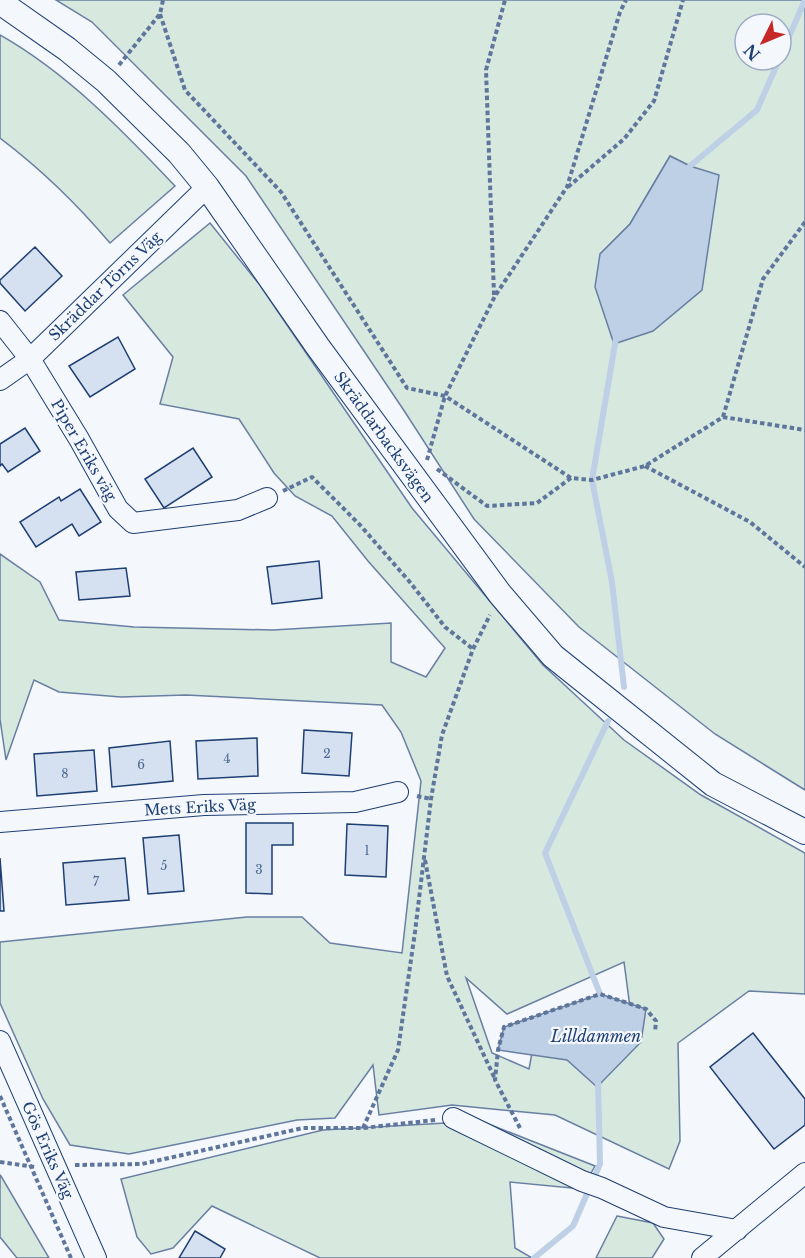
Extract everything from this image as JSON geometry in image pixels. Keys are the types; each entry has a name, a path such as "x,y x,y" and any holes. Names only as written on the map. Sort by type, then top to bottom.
{"street":[{"name":"Skräddarbacksvägen","path":"0,2 67,49 106,81 179,153 207,187 318,347 420,469 500,594 553,656 713,784 805,832"},
{"name":"Skräddar Törns Väg","path":"0,380 30,359 207,187"},
{"name":"Piper Eriks väg","path":"0,321 30,359 118,509 133,523 238,510 267,498"},
{"name":"Mets Eriks Väg","path":"0,822 204,805 355,802 398,792"},
{"name":"Gös Eriks Väg","path":"0,1041 96,1258"},
{"path":"453,1118 582,1181 664,1217 737,1230"},
{"path":"702,1258 805,1173"}],"path":[{"path":"106,81 160,14 163,0"},
{"path":"495,296 486,70 505,0"},
{"path":"567,187 620,12 626,0"},
{"path":"571,478 537,503 487,506 420,469 445,396 495,296 567,187 624,139 654,101 683,0"},
{"path":"160,14 185,90 281,192 406,388 445,396 571,478 592,480 645,466 723,417 805,430"},
{"path":"723,417 763,279 805,222"},
{"path":"645,466 750,522 805,567"},
{"path":"267,498 312,477 360,525 445,627 473,649"},
{"path":"363,1128 398,1050 431,799 442,735 473,649 500,594"},
{"path":"424,855 447,976 495,1080 535,1158"},
{"path":"495,1080 498,1050 504,1027 600,994 646,1009 656,1021 655,1032"},
{"path":"0,1096 71,1258"},
{"path":"0,1162 30,1167 142,1164 303,1128 363,1128 453,1118"}],"shaded area":[{"path":"56,0 805,0 805,790 715,734 579,627 474,519 246,176 92,22","holes":["670,156 690,166 600,254 630,224"]},
{"path":"0,35 25,50 71,85 135,144 175,186 110,243 58,188 0,138"},
{"path":"210,223 259,284 412,508 543,665 624,740 701,795 805,853 805,994 749,991 678,1043 680,1141 669,1169 555,1115 452,1105 379,1115 373,1065 335,1118 297,1120 129,1154 70,1145 43,1099 0,1003 0,942 247,917 302,917 330,943 402,953 421,781 401,732 382,705 186,695 121,697 59,692 34,680 6,760 0,719 0,554 40,582 59,620 134,627 273,630 391,623 391,662 426,677 445,648 368,561 332,516 295,496 274,473 239,419 160,404 173,357 123,295","holes":["624,962 633,1030 533,1048 529,1069 492,1053 466,978 507,1014"]},
{"path":"481,1121 595,1166 582,1189 510,1182 515,1248 532,1258 320,1258 212,1206 173,1248 151,1254 137,1237 121,1179 323,1130"},
{"path":"0,1175 49,1258 17,1258 0,1237"},
{"path":"617,1216 653,1223 664,1239 652,1258 596,1258"}],"water":[{"path":"670,156 690,166 719,175 702,290 653,331 614,344 595,287 600,254 630,224"},
{"name":"Lilldammen","path":"600,994 646,1009 641,1042 597,1087 567,1060 498,1050 504,1027"}],"building":[{"path":"35,247 62,276 25,311 0,283 0,280"},
{"path":"118,337 135,369 90,397 69,366"},
{"path":"25,428 40,451 8,472 2,464 0,466 0,444"},
{"path":"193,448 212,477 164,508 145,479"},
{"path":"80,489 101,522 79,536 72,524 36,547 20,522 59,497 61,501"},
{"path":"319,561 322,598 272,604 267,567"},
{"path":"126,568 130,596 79,600 76,572"},
{"path":"304,730 352,733 349,776 302,773"},
{"path":"257,738 258,776 198,779 196,741"},
{"path":"170,741 173,781 112,787 109,748"},
{"path":"94,750 97,791 37,796 34,754"},
{"path":"246,823 293,823 293,845 272,845 272,894 246,893"},
{"path":"347,824 388,826 386,877 345,875"},
{"path":"179,835 184,891 148,894 143,838"},
{"path":"0,858 4,911 0,911"},
{"path":"125,858 129,900 66,905 63,863"},
{"path":"753,1033 805,1099 805,1125 774,1149 710,1067"},
{"path":"195,1231 225,1249 220,1258 179,1258"}],"waterway":[{"path":"793,28 805,0"},
{"path":"687,172 690,166 757,110 774,72"},
{"path":"616,338 592,480 612,582 624,687"},
{"path":"600,1001 600,994 545,853 608,721"},
{"path":"534,1258 573,1226 600,1164 598,1081"}]}
